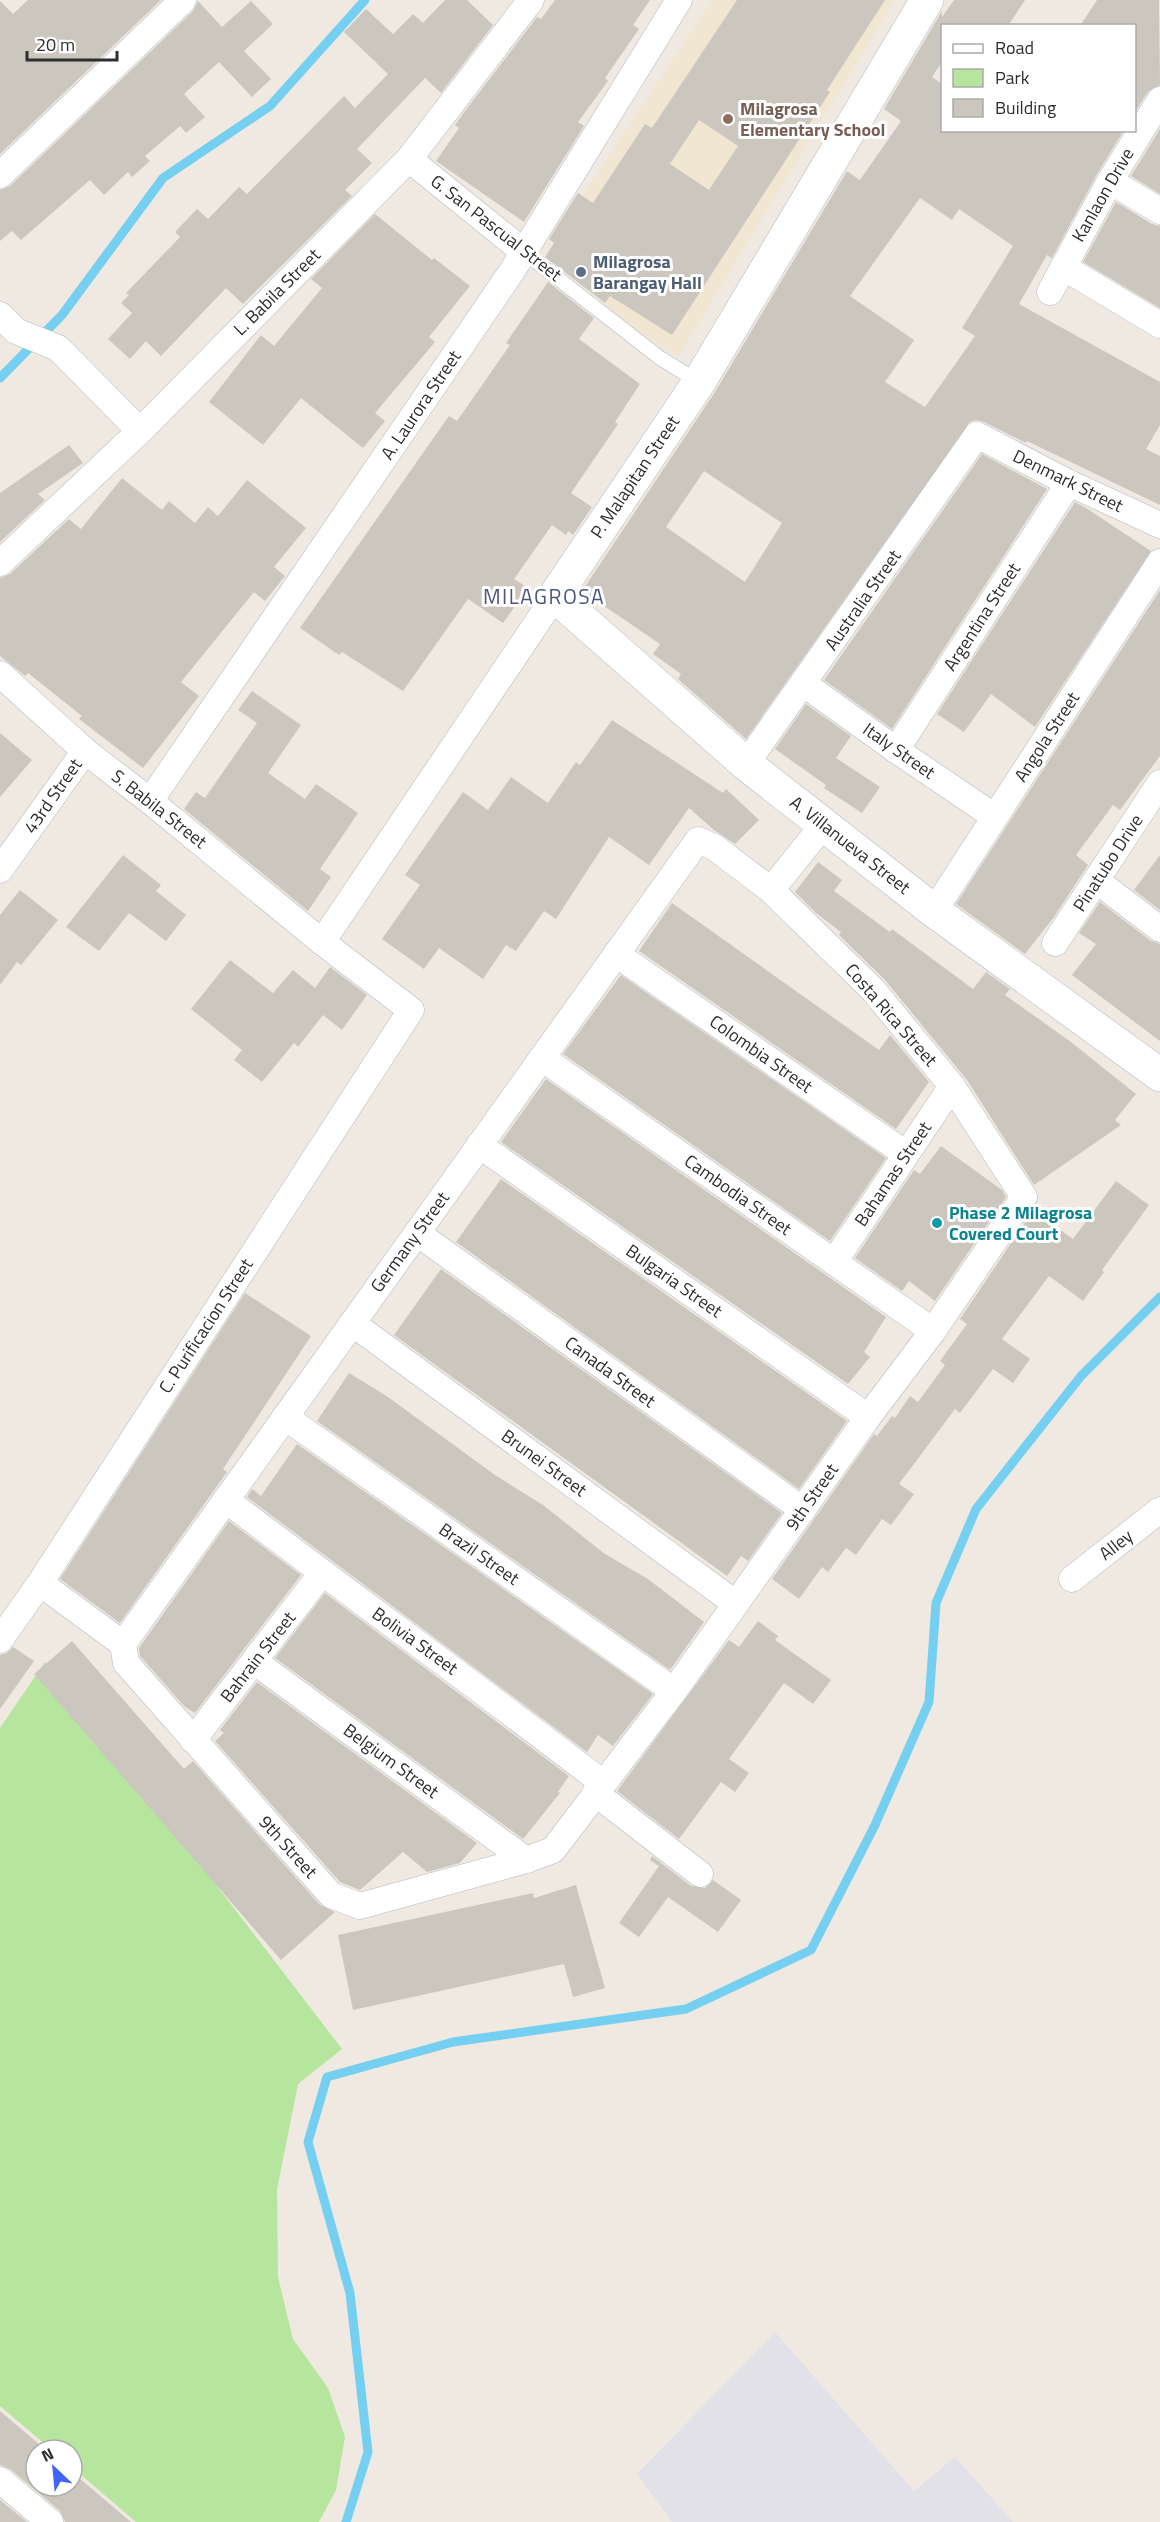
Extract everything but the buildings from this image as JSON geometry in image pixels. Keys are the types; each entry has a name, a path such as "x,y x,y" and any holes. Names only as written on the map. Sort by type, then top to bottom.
{"street":[{"path":"0,174 183,0"},
{"name":"L. Babila Street","path":"0,563 140,431 409,159 531,0"},
{"name":"A. Laurora Street","path":"150,801 524,252 679,0"},
{"name":"P. Malapitan Street","path":"321,942 699,382 927,0"},
{"name":"Kanlaon Drive","path":"1050,292 1110,181 1160,100"},
{"name":"G. San Pascual Street","path":"409,159 524,252"},
{"path":"1110,181 1160,211"},
{"path":"1063,267 1160,325"},
{"path":"8,323 58,348 140,431"},
{"name":"Denmark Street","path":"977,435 1069,483 1160,525"},
{"name":"Australia Street","path":"746,764 977,435"},
{"name":"Argentina Street","path":"896,750 1069,483"},
{"name":"Angola Street","path":"934,911 1160,562"},
{"name":"A. Villanueva Street","path":"555,596 746,764 934,911 1160,1075"},
{"name":"S. Babila Street","path":"0,674 85,751 150,801 321,942 411,1010"},
{"name":"Italy Street","path":"804,684 995,817"},
{"name":"43rd Street","path":"0,870 85,751"},
{"name":"Pinatubo Drive","path":"1055,942 1156,797"},
{"path":"771,890 824,824"},
{"name":"Costa Rica Street","path":"699,840 714,847 771,890 873,990 951,1086 1024,1197"},
{"name":"Germany Street","path":"123,1644 699,840"},
{"path":"1096,881 1160,929"},
{"name":"Colombia Street","path":"616,954 906,1154"},
{"name":"C. Purificacion Street","path":"0,1640 40,1583 411,1010"},
{"name":"Cambodia Street","path":"542,1058 933,1331"},
{"name":"Bahamas Street","path":"834,1262 951,1086"},
{"name":"Bulgaria Street","path":"480,1145 868,1418"},
{"name":"9th Street","path":"123,1644 126,1663 331,1895 360,1906 526,1860 553,1850 674,1691 868,1418 933,1331 1024,1197"},
{"name":"Canada Street","path":"417,1233 803,1510"},
{"name":"Brunei Street","path":"352,1323 735,1603"},
{"name":"Brazil Street","path":"285,1417 674,1691"},
{"name":"Bolivia Street","path":"226,1500 461,1674 599,1788"},
{"name":"Alley","path":"1072,1579 1160,1510"},
{"name":"Bahrain Street","path":"194,1740 322,1573"},
{"path":"40,1583 123,1644"},
{"name":"Belgium Street","path":"255,1662 526,1860"},
{"path":"599,1788 700,1874"},
{"path":"0,2480 50,2522"}],"lane":[{"name":"G. San Pascual Street","path":"524,252 660,358 699,382"}],"shaded area":[{"name":"Milagrosa Elementary School","path":"712,0 895,0 678,357 602,309 622,281 554,239"},
{"path":"775,2332 914,2491 955,2457 1013,2522 672,2522 637,2474"}],"green space":[{"path":"45,1662 342,2049 298,2084 277,2189 278,2277 293,2339 328,2388 345,2437 336,2490 319,2522 136,2522 84,2477 84,2438 38,2438 0,2406 0,1728"}],"waterway":[{"path":"0,378 62,315 163,178 270,106 365,0"},
{"path":"346,2522 368,2452 350,2293 308,2142 327,2077 453,2042 686,2009 811,1950 875,1825 929,1702 936,1603 976,1509 1081,1376 1160,1297"}],"place":[{"name":"Milagrosa Elementary School","path":"728,119"},
{"name":"Milagrosa Barangay Hall","path":"581,272"},
{"name":"Phase 2 Milagrosa Covered Court","path":"937,1223"}],"district":[{"name":"MILAGROSA","path":"544,597"}]}
